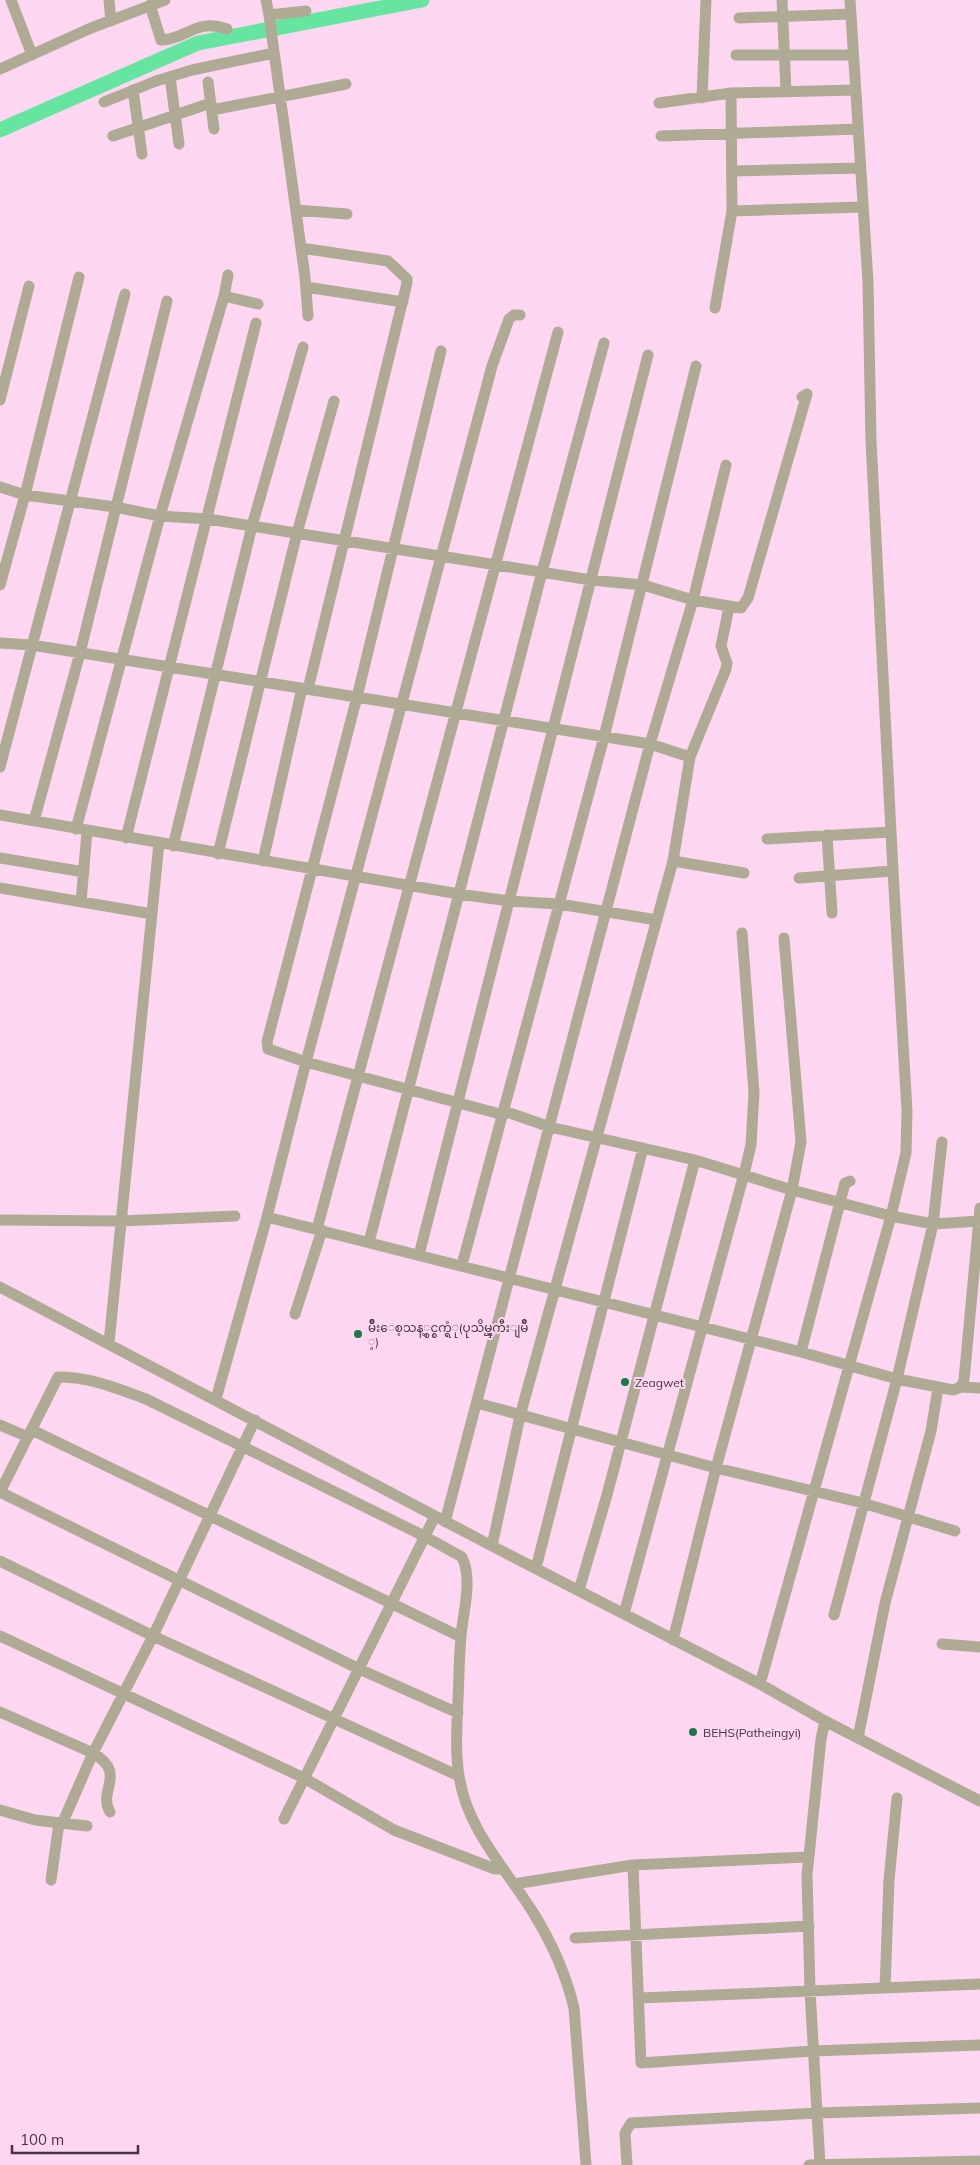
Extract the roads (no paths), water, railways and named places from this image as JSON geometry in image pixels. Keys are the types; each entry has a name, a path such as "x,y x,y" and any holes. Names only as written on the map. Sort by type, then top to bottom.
{"street":[{"path":"11,0 32,55"},
{"path":"109,0 110,21"},
{"path":"0,69 110,21 164,0"},
{"path":"266,0 296,210 308,316"},
{"path":"702,98 706,0"},
{"path":"782,0 786,92"},
{"path":"760,1684 815,1493 848,1366 891,1216 906,1153 907,1111 871,441 868,282 850,0"},
{"path":"150,5 161,40 200,26 215,24 227,29"},
{"path":"269,20 306,11"},
{"path":"739,18 851,14"},
{"path":"104,102 170,77 273,50"},
{"path":"736,55 853,54"},
{"path":"170,77 179,144"},
{"path":"208,82 214,129"},
{"path":"113,136 175,115 211,106 280,98 346,84"},
{"path":"133,90 142,154"},
{"path":"659,103 731,93 855,90"},
{"path":"715,308 732,211 733,134 731,93"},
{"path":"661,136 858,129"},
{"path":"733,171 860,168"},
{"path":"732,211 863,207"},
{"path":"296,210 347,214"},
{"path":"262,861 305,689 345,541 407,279 388,261 301,248"},
{"path":"82,902 84,872 81,830 122,659 160,516 224,296 228,275"},
{"path":"0,585 25,495 78,277"},
{"path":"0,400 29,286"},
{"path":"306,287 403,302"},
{"path":"0,767 124,294"},
{"path":"224,296 258,304"},
{"path":"34,822 80,652 167,301"},
{"path":"216,1399 267,1217 306,1062 492,366 509,319 514,315 520,315"},
{"path":"126,838 256,323"},
{"path":"295,1314 320,1229 358,1076 558,332"},
{"path":"369,1242 542,572 604,343"},
{"path":"173,846 252,526 303,347"},
{"path":"441,351 357,697 310,870 266,1046 271,1052 408,1090 500,1114 504,1111 550,1127 695,1160 792,1190 891,1216 933,1224 980,1220"},
{"path":"419,1255 648,355"},
{"path":"462,1265 604,737 696,366"},
{"path":"0,488 25,495 115,507 160,516 208,519 591,580 643,585 693,600 742,608 748,598 806,394 802,397"},
{"path":"218,854 297,533 334,401"},
{"path":"284,1819 391,1603 433,1525 477,1403 650,744 693,600 726,466"},
{"path":"492,1546 520,1416 672,861 690,757 726,669 727,663 722,656 721,646 729,607"},
{"path":"0,643 32,645 80,652 650,744 690,757"},
{"path":"0,815 310,870 459,894 509,901 559,904 657,920"},
{"path":"767,839 891,832"},
{"path":"827,835 832,913"},
{"path":"109,1343 159,843"},
{"path":"0,858 84,872"},
{"path":"672,861 744,873"},
{"path":"799,878 893,871"},
{"path":"0,888 152,914"},
{"path":"624,1614 744,1174 750,1145 754,1093 742,933"},
{"path":"673,1640 716,1468 792,1190 801,1142 784,938"},
{"path":"834,1615 898,1379 933,1224 942,1142"},
{"path":"536,1568 643,1148"},
{"path":"578,1590 620,1442 695,1160"},
{"path":"801,1352 845,1183 850,1181"},
{"path":"961,1387 964,1380 980,1208"},
{"path":"0,1220 121,1221 234,1216"},
{"path":"267,1217 462,1265 750,1341 801,1352 898,1379 953,1390 961,1387 980,1388"},
{"path":"0,1287 216,1399 252,1425 433,1525 462,1557 465,1563 466,1582 461,1637 456,1741 463,1796 481,1837 535,1915 568,1983 574,2008 586,2165"},
{"path":"458,1713 359,1668 0,1492 58,1377 78,1377 99,1382 146,1399 243,1445 433,1525 492,1546 760,1684 825,1721 980,1801"},
{"path":"858,1738 886,1603 931,1431 938,1388"},
{"path":"477,1403 716,1468 863,1503 955,1532"},
{"path":"0,1425 30,1433 210,1515 461,1637"},
{"path":"51,1880 60,1824 93,1753 180,1580 252,1425"},
{"path":"0,1561 152,1636 459,1776"},
{"path":"0,1636 304,1778 394,1830 495,1869 503,1869"},
{"path":"942,1644 980,1647"},
{"path":"0,1712 93,1753 108,1764 110,1781 107,1802 110,1812"},
{"path":"825,1721 820,1739 808,1856 810,1990 817,2113 816,2165 980,2161"},
{"path":"885,1988 889,1880 897,1798"},
{"path":"0,1810 35,1820 87,1826"},
{"path":"514,1884 633,1865 808,1856"},
{"path":"633,1865 642,2063 813,2051 980,2045"},
{"path":"575,1938 809,1926"},
{"path":"640,1998 980,1984"},
{"path":"627,2165 626,2133 631,2123 817,2113 980,2108"}],"waterway":[{"path":"0,130 198,43 422,0"}],"place":[{"name":"မ်ိဳးေစ့သန့္စင္စက္ရံု(ပုသိမ္ၾကီးျမိဳ ့)","path":"358,1334"},
{"name":"Zeagwet","path":"625,1382"},
{"name":"BEHS(Patheingyi)","path":"693,1732"}]}
